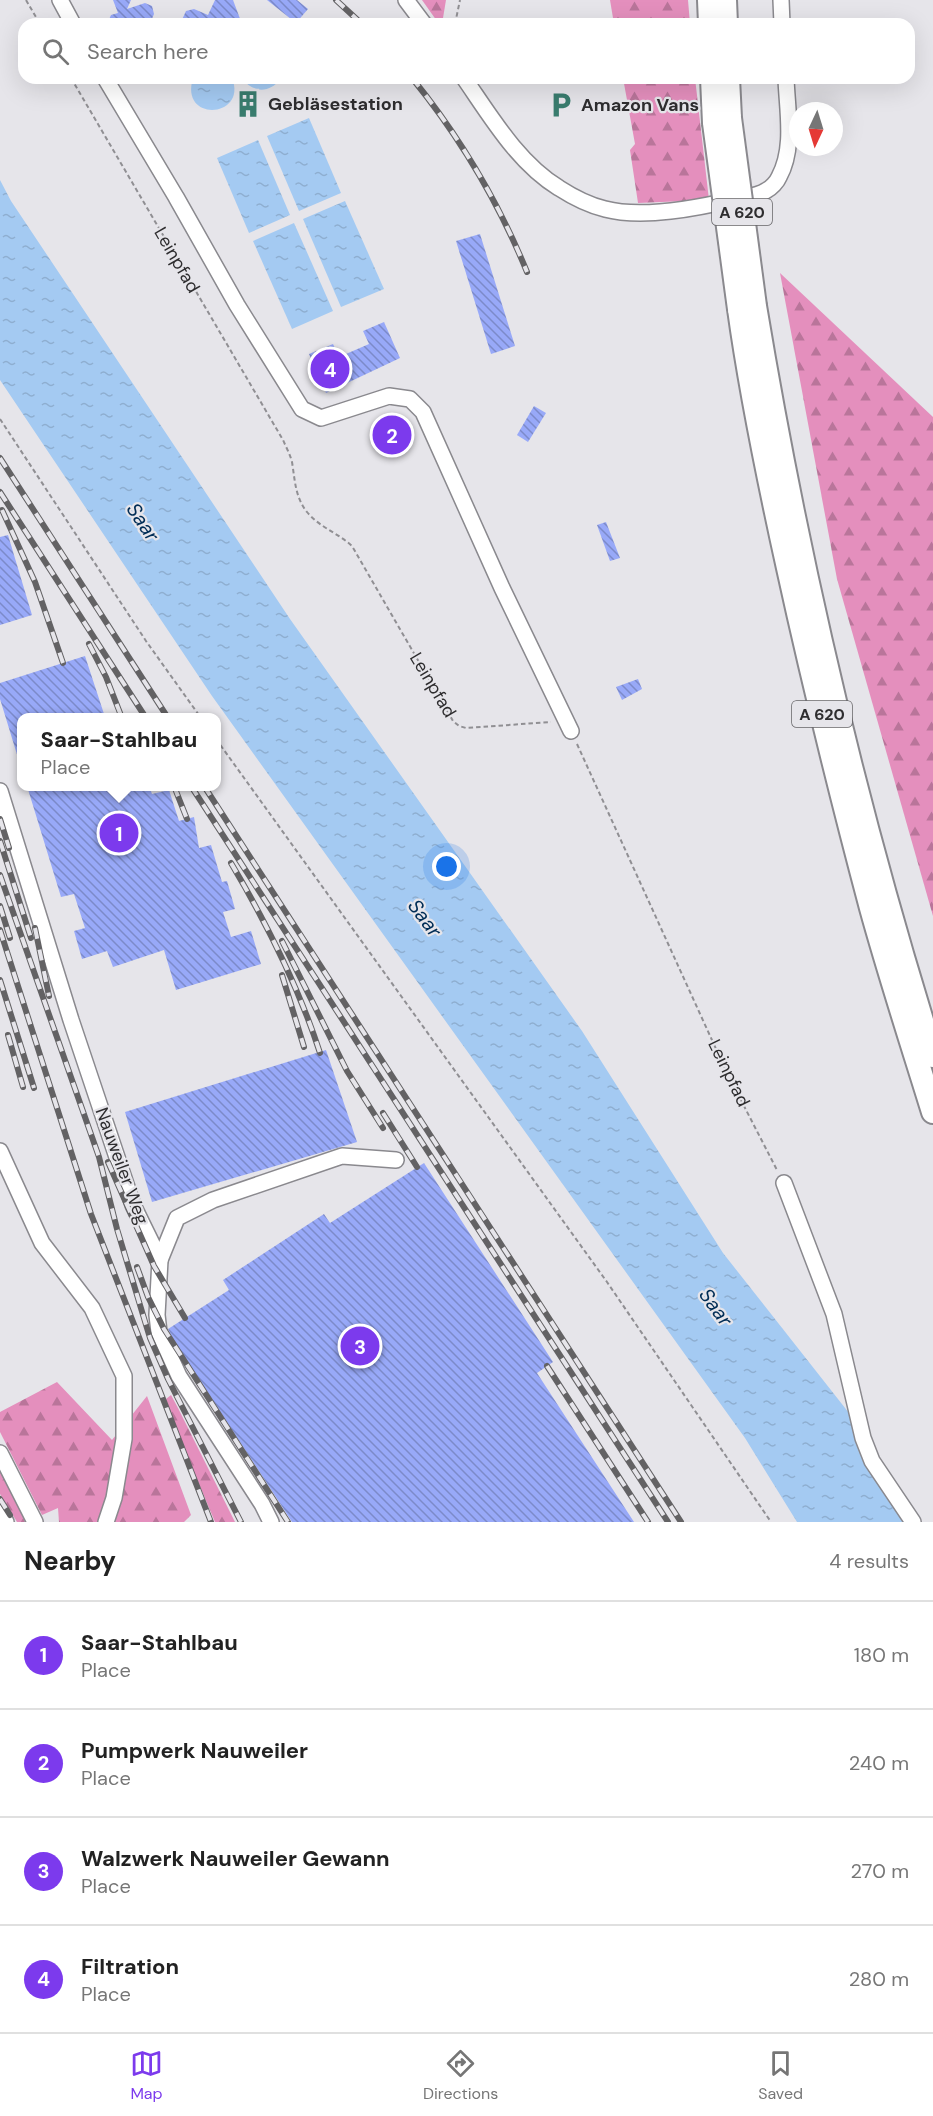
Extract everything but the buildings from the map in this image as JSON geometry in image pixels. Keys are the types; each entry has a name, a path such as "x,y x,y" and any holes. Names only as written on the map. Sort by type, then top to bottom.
{"highway":[{"path":"709,0 710,18"},
{"path":"725,0 726,18"},
{"name":"A 620","path":"713,84 722,121 747,307 851,767 887,904 933,1056"},
{"name":"A 620","path":"722,121 727,84"},
{"name":"A 620","path":"747,307 747,368 772,495 825,725 872,910 933,1112"}],"street":[{"path":"60,0 70,18"},
{"path":"406,0 420,18"},
{"path":"781,0 782,18"},
{"path":"109,84 176,196 237,305 302,409 321,418 389,396 410,399 423,412 502,588 571,731"},
{"path":"468,84 499,129 532,167 556,187 606,210 636,212 702,207 767,191 778,179 787,158 789,132 786,84"},
{"name":"Nauweiler Weg","path":"0,791 71,1020 133,1205 160,1260 157,1315 159,1332 179,1376 262,1504 271,1522"},
{"path":"0,1151 42,1243 92,1308 124,1376 124,1439 114,1498 106,1522"},
{"path":"160,1260 177,1218 213,1200 342,1156 396,1160"},
{"path":"784,1184 834,1314 863,1438 872,1461 912,1522"},
{"path":"0,1453 35,1522"},
{"path":"0,1512 6,1522"}],"path":[{"path":"26,0 36,18"},
{"path":"456,18 460,0"},
{"name":"Leinpfad","path":"75,84 283,440 291,461 296,490 301,502 312,518 352,546 453,721 466,728 551,722 571,731 727,1073 784,1184"},
{"path":"0,419 146,642 198,713"},
{"path":"221,746 600,1272 771,1522"}],"green space":[{"path":"422,0 446,0 443,18 435,18"},
{"path":"610,0 688,0 690,18 613,18"},
{"path":"624,84 696,84 709,200 638,203 630,150 635,144"},
{"path":"780,273 933,417 933,916 837,579"},
{"path":"57,1382 112,1440 147,1396 191,1515 184,1522 59,1522 58,1508 42,1515 0,1432 0,1412"},
{"path":"171,1395 235,1522 215,1522 175,1427 166,1399"},
{"path":"0,1469 12,1490 25,1522 17,1522 0,1494"}],"water":[{"path":"192,84 233,84 234,91 231,101 213,110 195,103 191,93"},
{"path":"247,84 276,84 261,90"},
{"path":"309,118 341,193 299,211 267,136"},
{"path":"258,140 290,215 249,233 217,158"},
{"name":"Saar","path":"0,180 11,201 290,619 582,1031 723,1253 849,1413 859,1450 907,1522 797,1522 745,1438 212,696 0,380"},
{"path":"345,201 384,289 341,307 303,219"},
{"path":"294,223 333,311 292,329 253,241"}],"railway":[{"path":"336,0 356,18"},
{"path":"417,84 477,170 504,220 527,272"},
{"path":"0,458 165,713"},
{"path":"0,492 143,713"},
{"path":"2,510 35,582 63,663"},
{"path":"89,644 106,677 120,713"},
{"path":"176,791 187,819"},
{"path":"194,791 668,1522"},
{"path":"207,791 681,1522"},
{"path":"0,819 9,848"},
{"path":"0,841 31,938"},
{"path":"231,863 281,956 320,1053"},
{"path":"0,875 99,1157 117,1229 150,1338 168,1379 241,1522"},
{"path":"0,906 10,938"},
{"path":"35,928 49,996"},
{"path":"0,930 91,1214 211,1522"},
{"path":"282,941 347,1071 383,1128"},
{"path":"282,975 304,1047"},
{"path":"0,980 34,1088"},
{"path":"8,1035 23,1087"},
{"path":"383,1113 417,1167"},
{"path":"108,1162 154,1266 185,1318"},
{"path":"137,1267 148,1297 164,1329 288,1522"},
{"path":"547,1366 648,1522"},
{"path":"0,1499 10,1515"}],"place":[{"name":"Gebläsestation","path":"248,104"},
{"name":"Amazon Vans","path":"561,105"},
{"name":"Filtration","path":"330,369"},
{"name":"Pumpwerk Nauweiler","path":"392,435"},
{"name":"Saar-Stahlbau","path":"119,833"},
{"name":"Walzwerk Nauweiler Gewann","path":"360,1346"}]}
